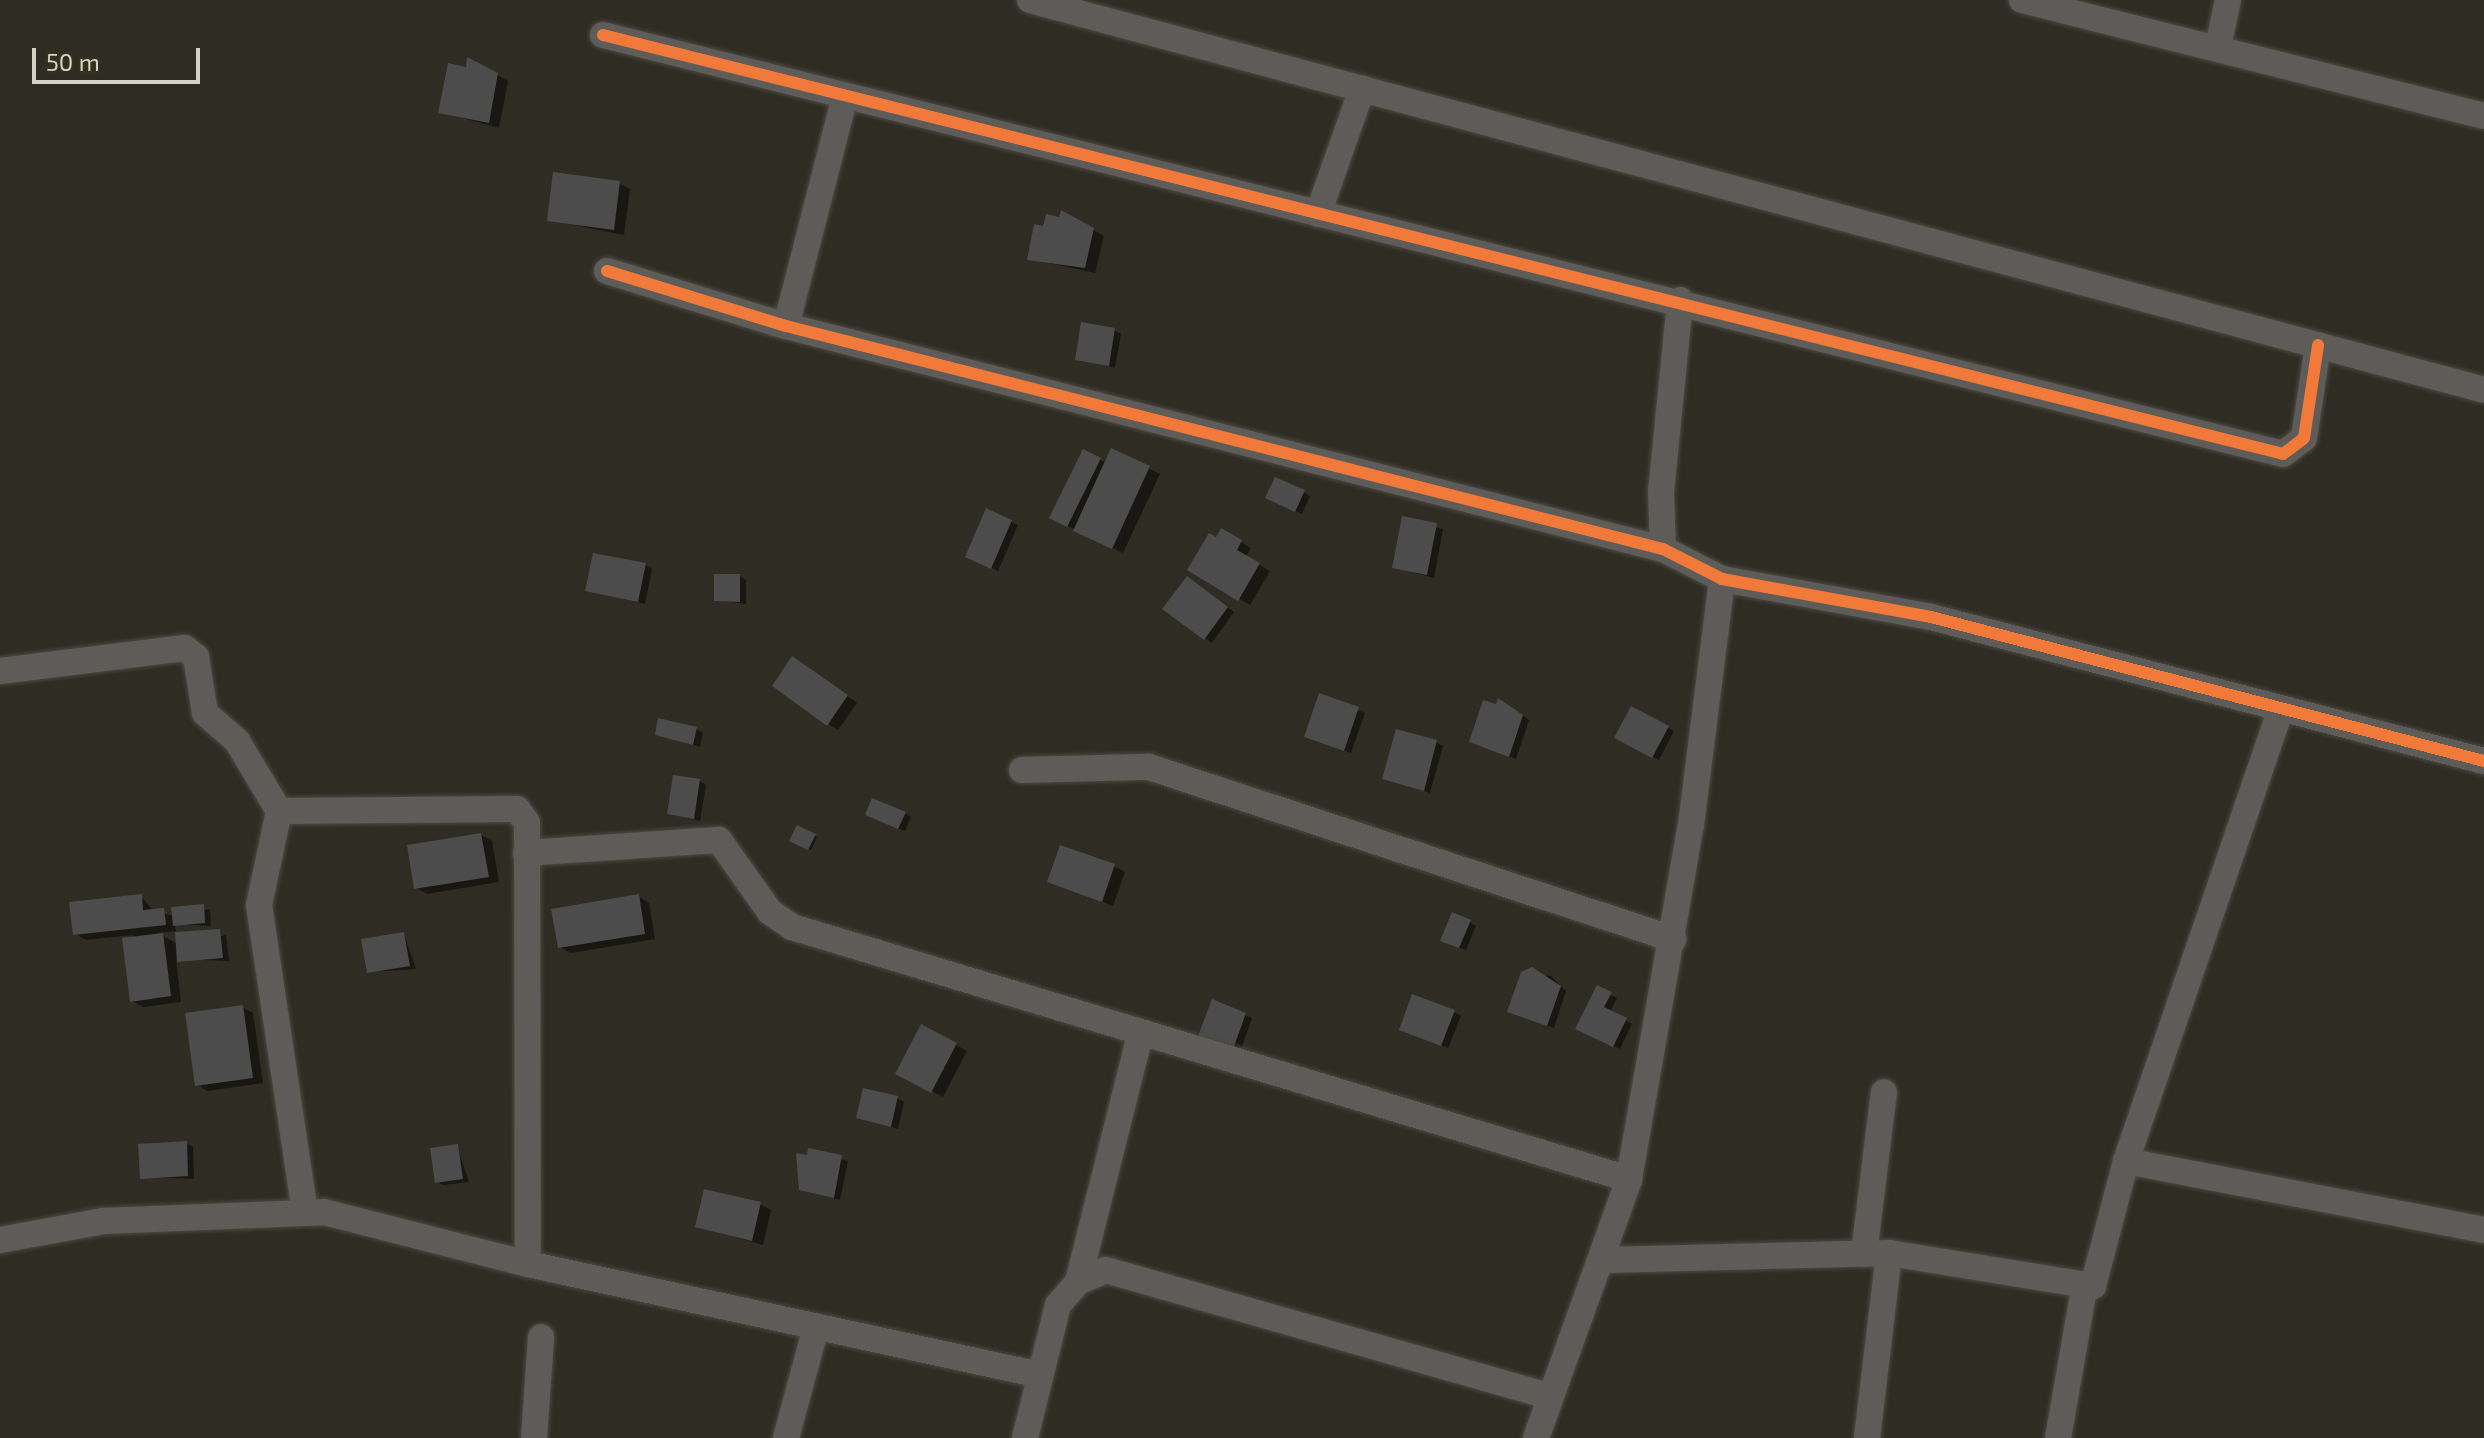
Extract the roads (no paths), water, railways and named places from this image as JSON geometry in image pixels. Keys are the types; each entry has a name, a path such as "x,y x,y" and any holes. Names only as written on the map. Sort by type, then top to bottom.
{"street":[{"path":"2022,0 2484,116"},
{"path":"2218,47 2228,0"},
{"path":"1045,2 2484,390"},
{"path":"603,35 844,100 1680,300 2283,454 2304,438 2318,345"},
{"path":"1318,214 1362,89"},
{"path":"786,326 844,100"},
{"path":"607,271 786,326 1663,549 1722,579 1931,617 2484,761"},
{"path":"1663,549 1680,300"},
{"path":"1536,1438 1546,1395 1605,1260 1629,1179 1673,939 1722,579"},
{"path":"0,671 185,648 196,657 205,713 237,741 279,811 259,905 305,1213"},
{"path":"1605,1260 1876,1254 2093,1286 2126,1161 2280,710"},
{"path":"1022,770 1149,767 1673,939"},
{"path":"279,811 489,803 517,809 527,823 528,1264"},
{"path":"526,853 719,840 770,912 792,927 1140,1035 1629,1179"},
{"path":"1078,1282 1140,1035"},
{"path":"1867,1438 1884,1092"},
{"path":"2126,1161 2484,1230"},
{"path":"0,1240 104,1221 305,1213 1040,1375"},
{"path":"1025,1438 1058,1305 1078,1282 1106,1270 1546,1395"},
{"path":"2058,1438 2085,1284"},
{"path":"786,1438 816,1327"},
{"path":"534,1438 541,1337"}]}
